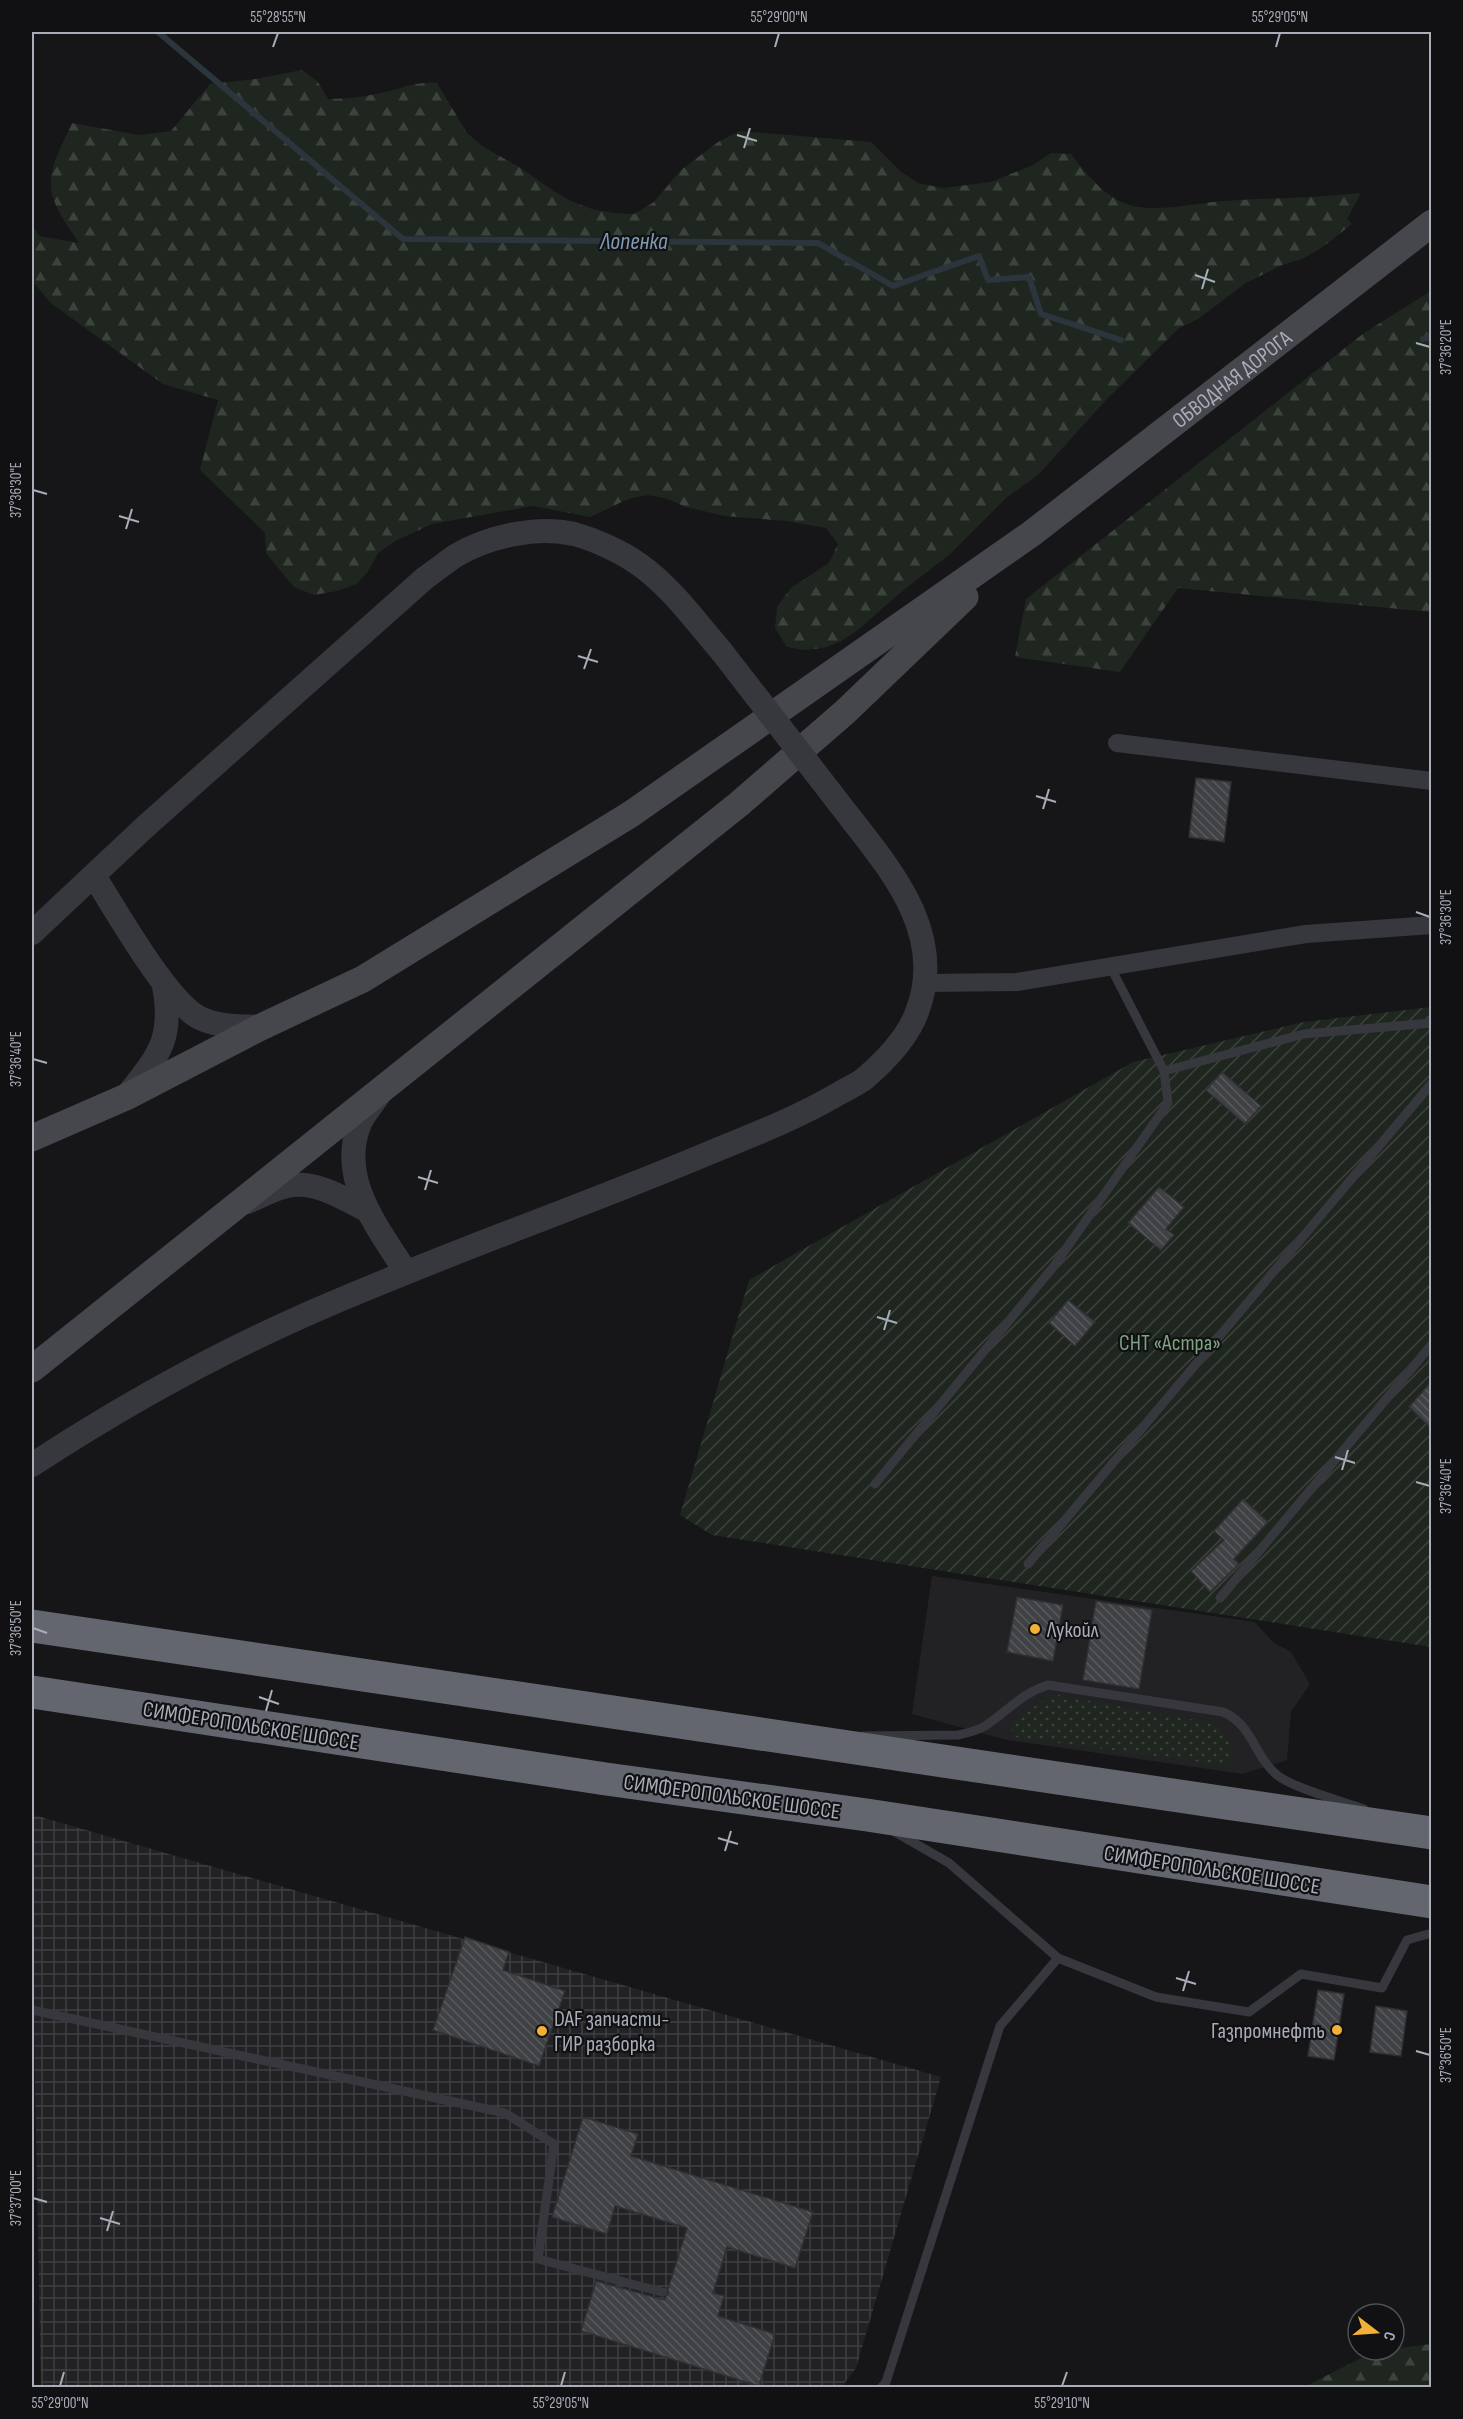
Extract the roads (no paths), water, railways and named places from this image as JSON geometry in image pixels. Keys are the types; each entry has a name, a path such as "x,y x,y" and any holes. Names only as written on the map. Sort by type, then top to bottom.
{"highway":[{"path":"32,1626 798,1741 1431,1832"},
{"name":"СИМФЕРОПОЛЬСКОЕ ШОССЕ","path":"32,1692 606,1779 867,1815 1431,1902"}],"main road":[{"name":"ОБВОДНАЯ ДОРОГА","path":"1031,534 1431,224"},
{"path":"32,1138 126,1097 261,1027 363,979 631,814 1031,534"},
{"path":"32,1369 739,804 845,712 1031,534"}],"street":[{"path":"32,933 146,826 425,578 456,556 482,544 512,535 540,531 573,534 604,545 640,566 673,596 722,652 887,864 907,896 919,923 925,950 925,982 917,1014 899,1044 863,1080 809,1111 638,1183 406,1272 302,1316 197,1367 106,1417 32,1465"},
{"path":"1116,743 1431,781"},
{"path":"94,876 164,983 183,1007 201,1019 225,1025 261,1027"},
{"path":"925,982 1017,982 1306,934 1431,926"},
{"path":"126,1097 155,1061 166,1036 169,1011 164,983"},
{"path":"381,1092 361,1123 352,1150 356,1182 368,1211 406,1272"},
{"path":"239,1205 287,1186 310,1185 332,1192 368,1211"}],"lane":[{"path":"875,1484 1054,1266 1168,1103 1164,1071 1110,966"},
{"path":"1164,1071 1304,1034 1431,1023"},
{"path":"1028,1564 1431,1083"},
{"path":"1220,1598 1431,1344"},
{"path":"798,1741 882,1734 965,1733 983,1727 1030,1691 1048,1685 1223,1712 1241,1723 1274,1773 1287,1783 1379,1814"},
{"path":"867,1815 949,1863 1058,1958 1156,1997 1248,2012 1301,1974 1382,1988 1407,1940 1431,1933"},
{"path":"1389,1817 1431,1832"},
{"path":"881,2388 886,2382 1000,2026 1058,1958"},
{"path":"32,2010 505,2113 554,2144 538,2259 662,2292"}],"waterway":[{"name":"Лопенка","path":"158,32 403,239 818,243 893,286 979,256 988,280 1029,277 1041,314 1121,340"},
{"name":"Лопенка","path":"1423,339 1432,335"}],"place":[{"name":"Лукойл","path":"1035,1629"},
{"name":"Газпромнефть","path":"1337,2030"},
{"name":"DAF запчасти- ГИР разборка","path":"542,2031"}],"park label":[{"name":"СНТ «Астра»","path":"1170,1342"}]}
